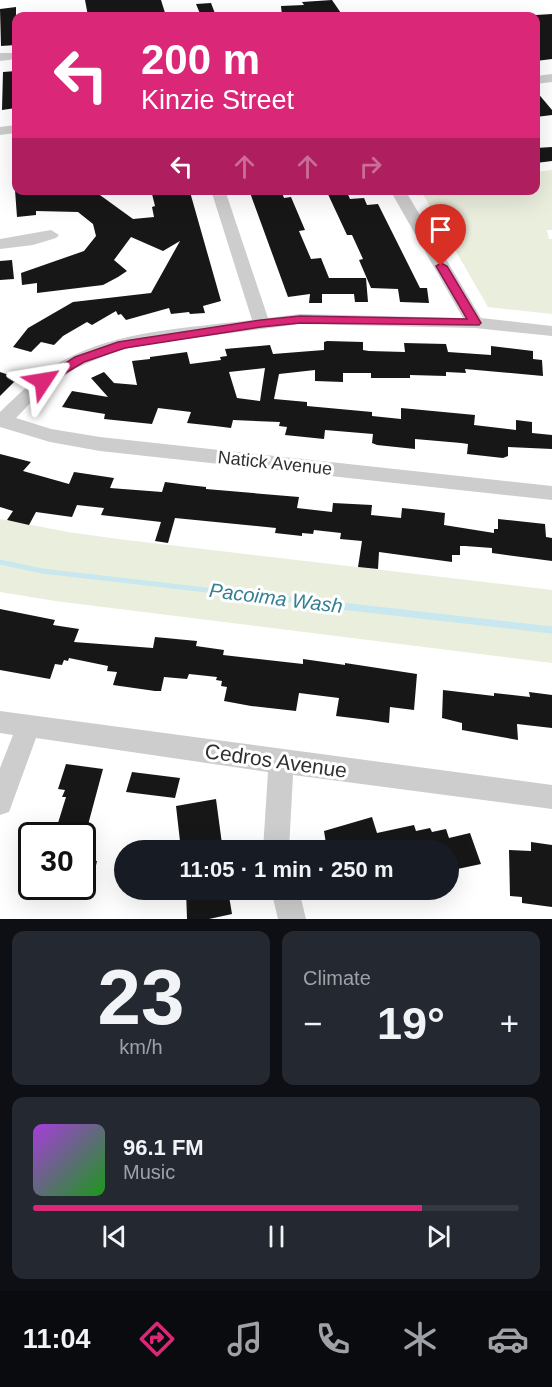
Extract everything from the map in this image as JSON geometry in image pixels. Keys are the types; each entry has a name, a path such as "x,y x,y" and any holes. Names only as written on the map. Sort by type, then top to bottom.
{"street":[{"path":"220,195 261,324"},
{"path":"400,195 475,323"},
{"path":"0,244 51,235"},
{"path":"1,420 52,375 100,351 148,339 300,319 475,323 552,331"},
{"name":"Natick Avenue","path":"1,420 50,435 100,444 552,493"},
{"name":"Cedros Avenue","path":"0,722 280,762 552,797"},
{"path":"0,803 28,726"},
{"path":"276,840 280,762"},
{"path":"287,900 292,919"}],"green space":[{"path":"552,170 552,230 547,230 549,239 552,239 552,314 488,307 423,195 540,195 540,172"},
{"path":"0,519 118,539 552,590 552,663 55,601 0,592"}],"building":[{"path":"85,0 161,0 165,12 87,12"},
{"path":"332,0 340,12 282,12 281,6 304,5 302,2"},
{"path":"211,3 214,12 199,12 196,4"},
{"path":"16,7 16,12 12,12 12,45 1,46 0,9"},
{"path":"552,14 552,59 540,60 540,15"},
{"path":"12,71 12,109 2,110 3,72"},
{"path":"540,96 552,110 552,115 540,116"},
{"path":"552,147 552,161 540,162 540,148"},
{"path":"15,195 100,195 133,219 154,217 152,207 155,206 152,195 191,195 221,301 203,306 205,313 171,314 169,308 126,320 116,311 92,325 87,322 63,336 54,345 41,342 31,352 13,347 28,328 73,302 151,293 180,241 163,251 131,237 114,260 127,271 118,277 103,285 37,293 37,283 22,285 21,273 84,251 96,236 93,224 78,212 36,211 36,215 17,217"},
{"path":"251,195 291,197 305,230 299,231 311,259 321,258 329,278 366,278 368,302 355,302 354,294 322,294 322,303 309,303 310,294 288,297"},
{"path":"328,195 348,195 350,199 364,198 367,205 378,204 420,288 427,288 429,303 400,302 398,289 371,288 359,260 363,259 352,235 347,235"},
{"path":"12,260 14,279 0,280 0,261"},
{"path":"324,342 363,342 363,350 369,351 405,352 404,343 446,344 448,352 491,355 491,346 533,351 533,359 542,360 543,376 465,369 466,373 446,372 446,376 410,375 410,378 371,378 371,373 343,373 343,382 315,381 315,370 279,374 274,399 307,402 307,406 372,412 372,416 401,419 401,408 475,415 474,425 516,430 516,420 532,422 532,433 552,435 552,449 508,447 508,456 503,458 467,454 468,444 461,443 415,439 415,449 377,445 372,443 373,434 325,430 324,439 285,435 287,427 279,426 280,422 233,420 231,428 187,423 191,412 158,408 152,424 104,419 105,414 62,407 72,391 108,397 91,378 104,372 114,383 137,385 132,361 187,352 190,364 221,360 220,357 227,356 225,349 270,345 273,354 324,350","holes":["265,368 260,401 237,398 229,372"]},
{"path":"0,372 18,378 0,396"},
{"path":"0,454 31,462 23,471 69,484 74,472 114,478 110,488 162,492 165,482 206,487 206,489 299,497 297,508 332,512 333,503 372,505 371,515 401,518 402,508 421,510 445,513 444,525 494,533 494,529 498,529 498,519 545,524 546,537 552,538 552,561 492,553 492,548 460,546 460,555 452,555 452,562 379,552 378,569 358,567 362,541 340,539 341,533 314,530 313,534 302,533 302,536 275,533 276,528 175,518 168,543 155,541 161,522 101,515 104,508 77,505 72,517 36,512 29,525 7,520 13,511 0,507"},
{"path":"0,609 55,620 53,625 79,629 74,642 153,648 155,637 197,641 196,646 224,650 223,655 303,664 303,659 345,665 345,663 417,674 414,710 390,707 389,723 336,716 339,698 299,693 296,711 251,706 224,701 227,687 221,686 222,681 216,680 217,677 189,674 187,679 164,677 161,691 155,691 113,685 117,672 107,671 108,666 69,658 68,661 64,660 62,665 55,664 50,679 0,670"},
{"path":"443,690 494,696 494,693 530,697 529,692 552,695 552,728 517,724 518,740 462,730 462,723 442,718"},
{"path":"66,764 103,769 89,822 58,822 66,797 62,797 65,790 58,789"},
{"path":"132,772 180,778 175,798 126,792"},
{"path":"216,799 221,840 180,840 176,806"},
{"path":"372,817 377,833 414,825 416,831 430,828 432,832 446,829 449,838 470,833 481,864 459,869 459,840 325,840 324,831"},
{"path":"531,842 552,845 552,907 522,903 522,897 510,896 509,850 531,851"},
{"path":"186,900 230,900 232,914 209,919 187,919"}],"waterway":[{"name":"Pacoima Wash","path":"0,562 42,571 319,603"},
{"name":"Pacoima Wash","path":"306,602 552,630"}],"route":[{"path":"43,381 61,369 100,351 148,339 300,319 475,323 441,266"}]}
